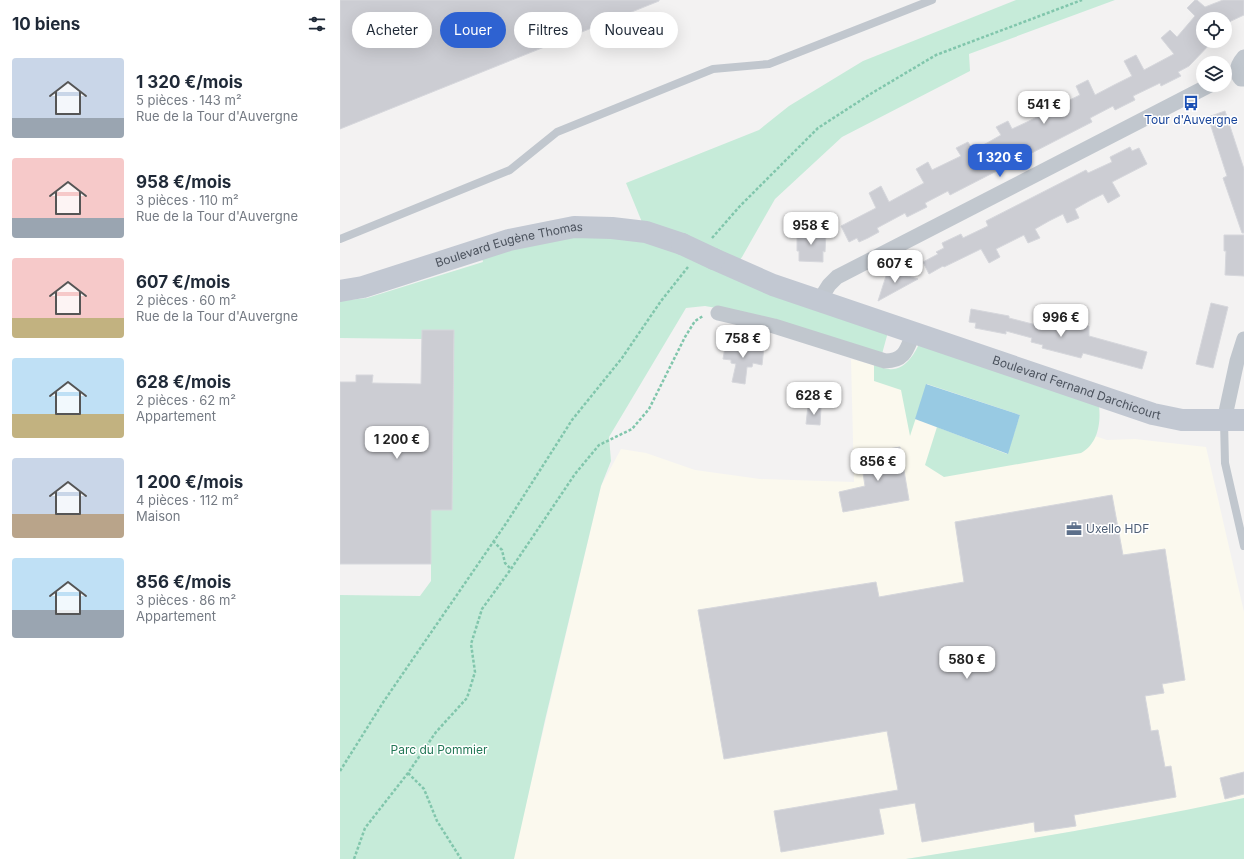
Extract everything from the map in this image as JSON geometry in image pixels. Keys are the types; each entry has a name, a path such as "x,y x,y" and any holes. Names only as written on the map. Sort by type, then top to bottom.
{"main road":[{"name":"Boulevard Eugène Thomas","path":"340,291 363,287 509,240 574,227 612,228 646,232 687,253 711,252"},
{"path":"711,252 773,286 819,301"},
{"name":"Boulevard Fernand Darchicourt","path":"819,301 1153,414 1182,420 1234,420"}],"street":[{"path":"1235,78 1238,65 1244,58"},
{"path":"819,301 829,285 837,277 1196,92"},
{"path":"718,312 774,326 885,361 893,361 906,352 913,334"},
{"path":"1234,420 1237,361 1244,339"}],"lane":[{"path":"340,239 510,170 557,132 713,69 769,64 932,0"},
{"path":"1234,420 1225,463 1244,546"}],"path":[{"path":"711,252 740,206 818,128 872,93 936,55 1082,0"},
{"path":"340,771 384,701 493,541 572,420 622,358 661,301 687,253"},
{"path":"354,859 365,828 408,773 436,732 467,698 476,672 471,644 482,609 575,474 599,445 632,429 649,409 685,337 695,322"},
{"path":"493,541 502,550 505,563 511,569"},
{"path":"408,773 424,790 437,821 461,859"}],"shaded area":[{"path":"851,359 914,376 1107,440 1135,439 1206,447 1244,612 1244,798 1190,810 1014,842 906,859 513,859 601,486 621,449 646,453 695,470 760,479 854,482"}],"green space":[{"name":"Parc du Pommier","path":"1016,0 1115,0 969,54 970,71 842,137 775,199 742,257 734,268 888,332 882,354 733,311 705,306 686,308 609,437 611,461 601,486 545,720 514,859 340,859 340,595 420,596 431,581 431,510 452,510 454,331 423,330 422,339 340,338 340,301 367,298 483,262 480,249 509,240 646,232 626,183 759,130 789,106 863,61"},
{"path":"919,344 1099,406 1099,426 1095,439 1087,449 1081,453 944,477 925,465 937,427 1007,454 1020,415 927,384 910,436 901,390 874,381 874,365 887,369 894,369 904,365"},
{"path":"1244,798 1244,859 906,859 1075,831"}],"water":[{"path":"926,384 1020,415 1008,454 915,419"}],"building":[{"path":"340,0 659,0 632,12 590,12 590,29 582,32 582,12 514,12 514,48 542,48 340,129"},
{"path":"1195,0 1205,7 1223,0 1244,0 1244,15 1232,21 1232,12 1196,12 1196,48 1206,48 1199,56 1196,56 1196,59 1189,66 1178,72 1181,76 1161,86 1160,83 1133,96 1135,100 1115,110 1113,106 1090,118 1092,122 950,195 948,191 925,203 927,207 907,217 905,213 877,228 879,232 868,238 859,242 857,238 849,242 841,226 876,208 869,193 881,186 889,202 924,183 916,169 928,162 932,170 961,156 956,148 968,142 973,150 987,143 1001,135 996,127 1008,121 1012,129 1041,115 1037,106 1049,100 1053,108 1080,95 1076,86 1088,80 1095,95 1132,76 1124,61 1136,55 1144,70 1174,54 1161,38 1170,30 1177,37 1195,16 1187,8"},
{"path":"1225,111 1244,169 1244,233 1242,233 1223,178 1227,176 1208,117"},
{"path":"1130,147 1132,151 1139,148 1147,164 1112,182 1120,196 1108,203 1103,194 1089,201 1075,209 1079,218 1067,223 1063,214 1049,221 1035,229 1040,238 1028,243 1024,235 996,249 1000,257 989,263 981,249 929,274 923,262 938,254 936,252 944,248 942,243 961,234 963,238 988,226 986,221 1086,170 1088,173 1112,162 1110,157"},
{"path":"797,232 826,233 823,262 799,261 799,251 797,251"},
{"path":"1224,235 1244,235 1244,276 1225,275 1226,251 1224,251"},
{"path":"887,273 896,276 897,273 918,279 878,301"},
{"path":"1211,303 1228,307 1213,368 1196,364"},
{"path":"971,309 1009,316 1009,318 1048,328 1051,316 1089,326 1089,336 1147,352 1142,369 1083,353 1081,358 1042,348 1043,345 1031,342 1032,338 1006,331 1006,334 975,328 976,323 969,322"},
{"path":"422,330 454,330 452,510 431,510 431,564 340,564 340,382 356,382 356,375 373,375 372,383 421,384"},
{"path":"726,341 764,347 762,365 753,363 752,367 747,367 745,384 732,382 736,364 731,363 731,360 723,359"},
{"path":"808,406 821,407 820,425 806,424"},
{"path":"900,447 909,500 843,512 839,492 865,486 860,454"},
{"path":"1112,495 1123,555 1165,549 1185,680 1162,684 1164,693 1145,696 1151,731 1158,730 1165,767 1171,766 1176,797 1074,815 1076,826 1035,832 1034,822 922,842 915,803 879,809 884,834 781,852 774,811 898,790 887,731 724,759 698,610 876,582 879,597 964,582 955,522"},
{"path":"1244,772 1244,794 1225,799 1220,778"}],"place":[{"name":"Tour d'Auvergne","path":"1191,103"},
{"name":"Uxello HDF","path":"1074,529"}]}
